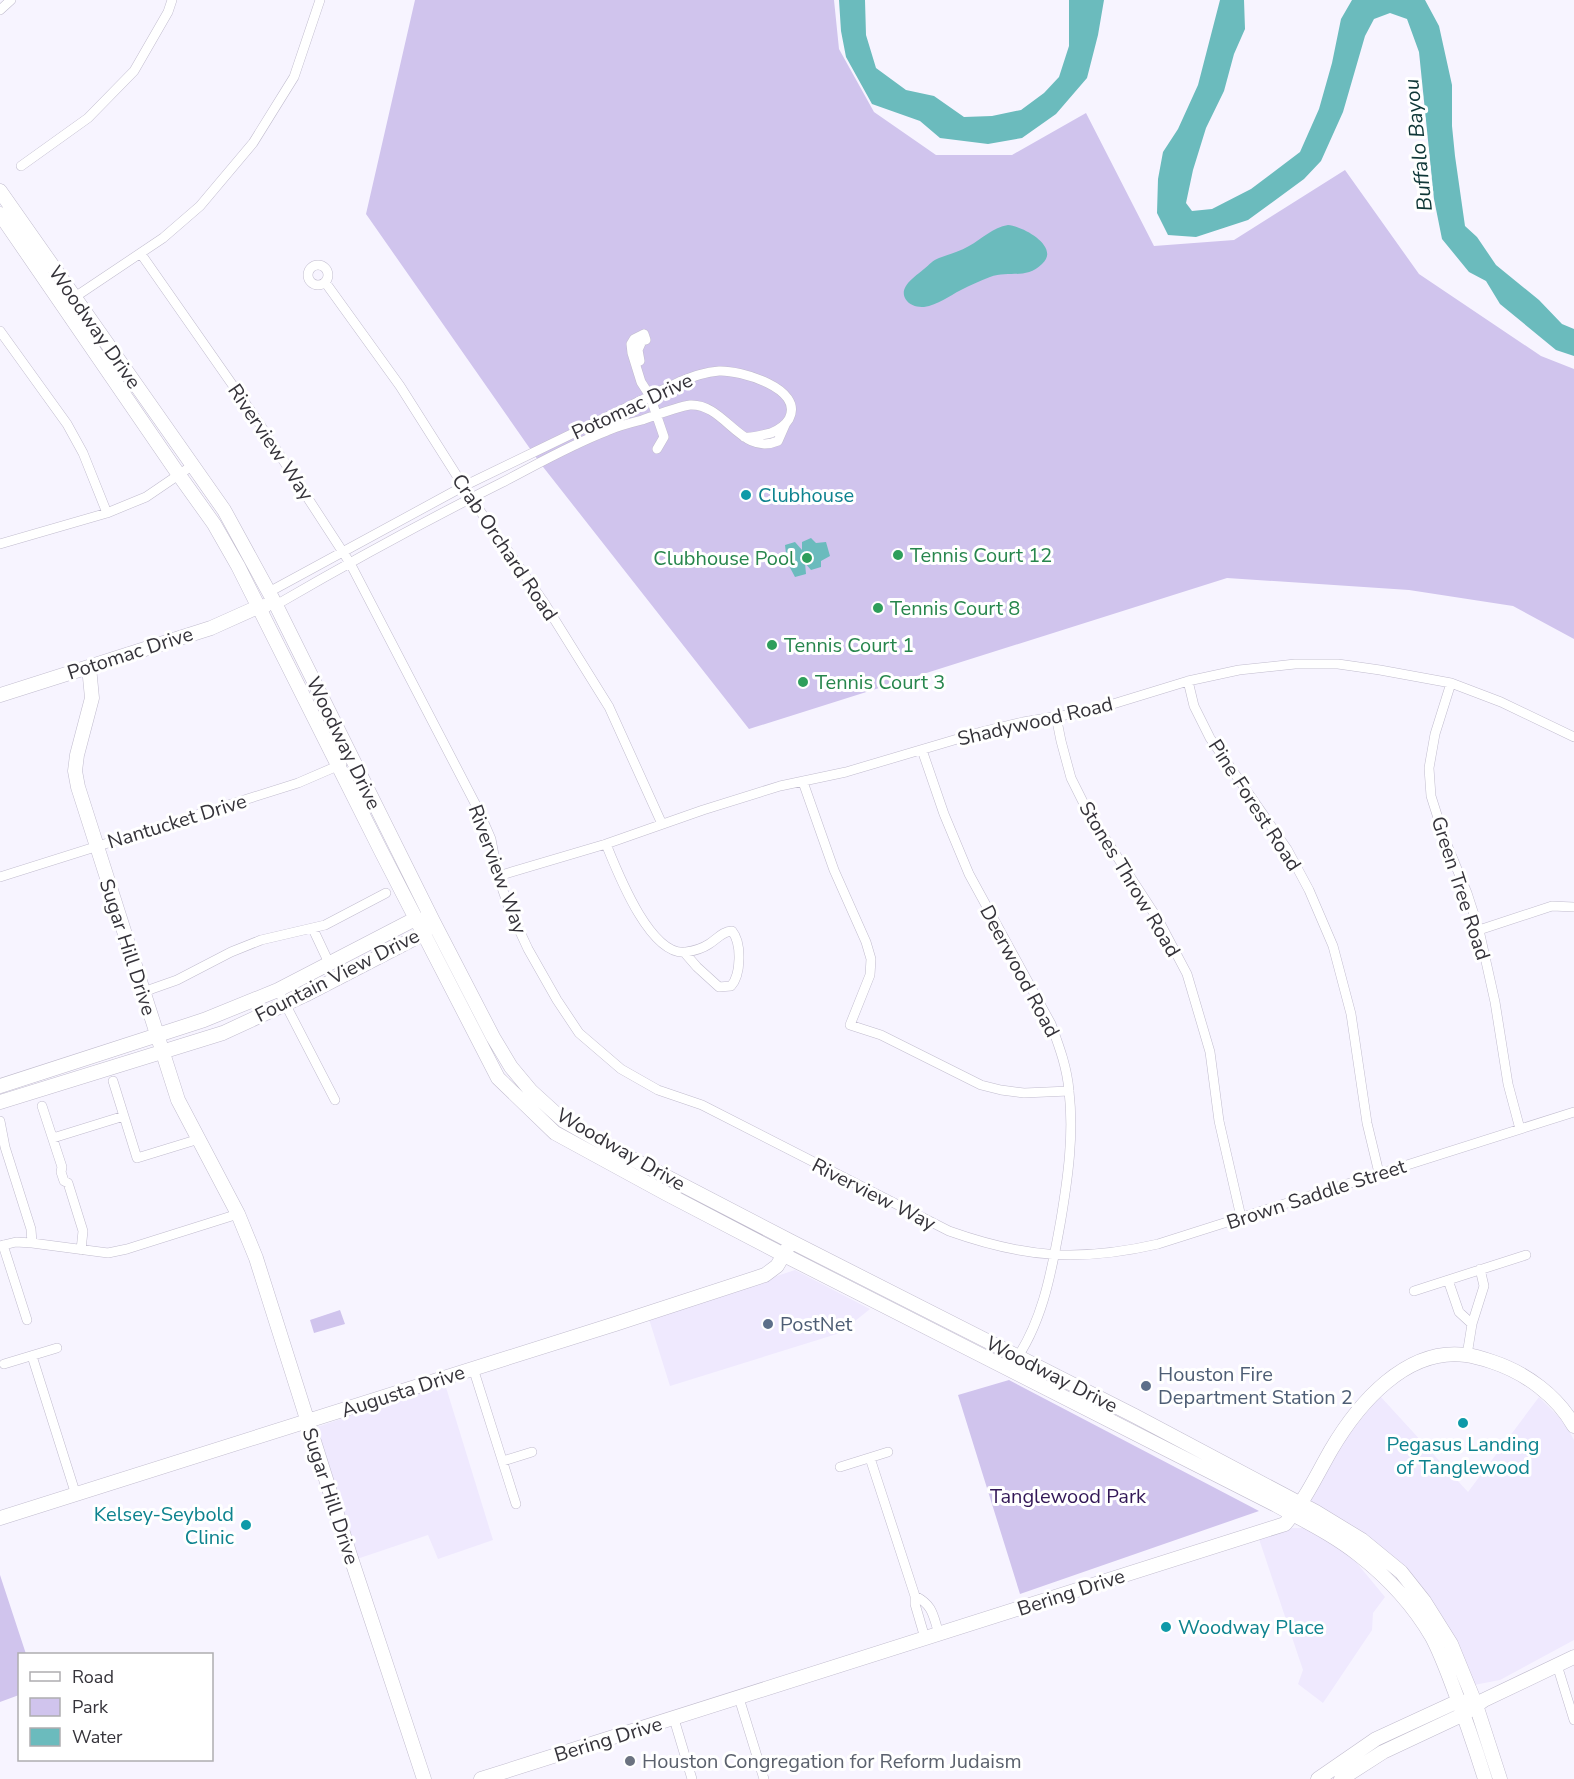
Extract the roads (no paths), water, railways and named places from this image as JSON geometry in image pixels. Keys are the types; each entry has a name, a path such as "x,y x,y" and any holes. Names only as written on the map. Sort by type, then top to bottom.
{"main road":[{"name":"Woodway Drive","path":"0,191 179,475 214,524 238,566 415,919 498,1078 555,1133 667,1194 1129,1431 1297,1509 1344,1528 1401,1572 1424,1601 1451,1644 1478,1702 1500,1779"},
{"name":"Woodway Drive","path":"0,214 69,301 193,465 224,510 270,592 493,1037 511,1067 531,1091 564,1121 792,1242 1135,1416 1297,1509 1378,1571 1408,1604 1431,1636 1440,1652 1485,1779"},
{"name":"Potomac Drive","path":"258,607 270,592"},
{"name":"Potomac Drive","path":"0,695 211,627 258,607 276,605"},
{"name":"Sugar Hill Drive","path":"89,667 92,698 79,744 75,771 96,847 178,1100 238,1214 258,1266 424,1779"},
{"name":"Fountain View Drive","path":"0,1086 204,1020 278,990 415,919 433,921"},
{"name":"Fountain View Drive","path":"0,1102 223,1033 285,1005 423,934 433,921"},
{"path":"479,1043 493,1037"},
{"path":"667,1194 675,1181"},
{"name":"Augusta Drive","path":"0,1518 765,1275 777,1266 792,1242"},
{"path":"892,1309 898,1296"},
{"name":"Bering Drive","path":"480,1779 1285,1524 1297,1509 1347,1426 1362,1406 1386,1383 1420,1361 1434,1357 1467,1355 1501,1365 1524,1377 1552,1397 1574,1426"},
{"path":"1095,1414 1102,1399"},
{"path":"1129,1431 1135,1416"},
{"path":"1394,1588 1401,1572"},
{"path":"1318,1779 1376,1739 1478,1702 1574,1657"},
{"path":"1341,1779 1383,1752 1461,1708"}],"street":[{"path":"0,10 11,0"},
{"path":"21,166 88,118 134,71 168,12 172,0"},
{"path":"69,301 164,238 200,206 253,143 294,77 320,0"},
{"name":"Riverview Way","path":"141,254 257,420 350,563 478,809 491,839 498,876 509,908 528,949 579,1033 621,1069 658,1090 702,1105 949,1232 1016,1251 1055,1256"},
{"name":"Crab Orchard Road","path":"325,282 384,362 471,498 543,601 609,707 662,824"},
{"path":"0,332 67,424 83,453 107,513"},
{"path":"649,394 638,350 642,341 646,340 644,334 634,339 632,353 641,382 649,394 664,437 657,449"},
{"name":"Potomac Drive","path":"270,592 464,486 649,394 697,374 720,371 738,373 764,381 782,392 790,403 790,416 785,425 776,431 753,438 744,437 707,409 690,405 607,431 471,498 276,605"},
{"path":"0,544 107,513 146,497 193,465"},
{"name":"Shadywood Road","path":"498,876 606,844 780,786 846,772 981,732 1090,711 1188,681 1239,670 1295,664 1338,664 1451,683 1501,702 1574,737"},
{"name":"Pine Forest Road","path":"1188,681 1194,706 1210,738 1287,849 1309,890 1333,946 1351,1014 1367,1124 1379,1173"},
{"name":"Green Tree Road","path":"1451,683 1433,745 1429,768 1431,796 1479,930 1496,1002 1508,1084 1520,1129"},
{"name":"Stones Throw Road","path":"1056,716 1060,741 1071,778 1088,812 1159,921 1187,974 1210,1052 1219,1121 1241,1217"},
{"name":"Deerwood Road","path":"922,750 944,814 969,874 1051,1024 1066,1069 1071,1134 1068,1178 1055,1256 1042,1306 1019,1357 1008,1370"},
{"name":"Nantucket Drive","path":"0,877 298,783 352,758"},
{"path":"803,782 834,870 866,942 871,959 870,975 850,1024 881,1035 981,1085 1024,1093 1069,1091"},
{"path":"606,844 624,887 640,916 656,937 673,950 684,952 707,945 726,931 732,931 737,936 738,944 737,977 731,986 719,987 684,952"},
{"path":"143,992 177,980 222,956 261,940 313,928 336,920 387,893"},
{"path":"1479,930 1552,906 1574,908"},
{"path":"313,928 329,963"},
{"path":"278,990 335,1100"},
{"path":"113,1081 137,1158 199,1139"},
{"path":"42,1106 62,1167 61,1172 64,1181 68,1184 83,1231 81,1250"},
{"name":"Brown Saddle Street","path":"1055,1256 1123,1252 1187,1236 1574,1112"},
{"path":"53,1138 124,1116"},
{"path":"0,1121 3,1145 31,1229 32,1243"},
{"path":"27,1320 2,1246 16,1242 32,1243 108,1253 238,1214"},
{"path":"1414,1291 1526,1255"},
{"path":"1467,1355 1472,1324 1484,1286 1480,1269"},
{"path":"1448,1280 1459,1312 1472,1324"},
{"path":"4,1364 57,1348"},
{"path":"32,1356 76,1495"},
{"path":"473,1368 516,1504"},
{"path":"503,1461 532,1452"},
{"path":"840,1467 888,1452"},
{"path":"870,1458 915,1596 915,1604 932,1636"},
{"path":"915,1596 926,1602 931,1610 932,1636"},
{"path":"1557,1665 1574,1720"},
{"path":"739,1698 764,1779"},
{"path":"674,1719 692,1779"}],"water":[{"path":"839,0 865,0 866,35 876,68 906,90 934,96 964,117 992,116 1021,110 1044,93 1059,77 1069,46 1069,0 1104,0 1087,78 1056,114 1022,138 988,144 940,138 920,121 872,104 846,57"},
{"path":"1220,0 1244,0 1245,29 1234,54 1224,91 1206,128 1193,170 1186,203 1192,211 1212,209 1251,189 1300,152 1319,109 1341,19 1352,0 1425,0 1439,26 1452,85 1452,126 1465,226 1477,237 1496,265 1539,300 1562,324 1574,329 1574,356 1556,350 1500,304 1486,281 1469,272 1442,239 1434,199 1419,52 1407,19 1390,13 1374,19 1365,36 1343,112 1321,161 1304,179 1248,220 1196,237 1168,235 1157,213 1158,179 1163,152 1178,129 1198,85"},
{"path":"1008,225 1030,233 1044,244 1047,257 1036,269 1030,272 990,277 929,306 917,306 907,301 904,296 905,287 933,261 965,248 992,231"},
{"name":"Clubhouse Pool","path":"811,538 816,543 826,542 830,556 821,561 821,567 811,570 805,563 806,574 795,577 787,562 785,545 795,542 802,550 802,542"}],"place":[{"name":"Clubhouse","path":"746,495"},
{"name":"Tennis Court 12","path":"898,555"},
{"name":"Clubhouse Pool","path":"807,558"},
{"name":"Tennis Court 8","path":"878,608"},
{"name":"Tennis Court 1","path":"772,645"},
{"name":"Tennis Court 3","path":"803,682"},
{"name":"PostNet","path":"768,1324"},
{"name":"Houston Fire Department Station 2","path":"1146,1386"},
{"name":"Pegasus Landing of Tanglewood","path":"1463,1423"},
{"name":"Kelsey-Seybold Clinic","path":"246,1525"},
{"name":"Woodway Place","path":"1166,1627"},
{"name":"Houston Congregation for Reform Judaism","path":"630,1761"}],"water label":[{"name":"Buffalo Bayou","path":"1418,145"}],"park label":[{"name":"Tanglewood Park","path":"1068,1496"}]}
